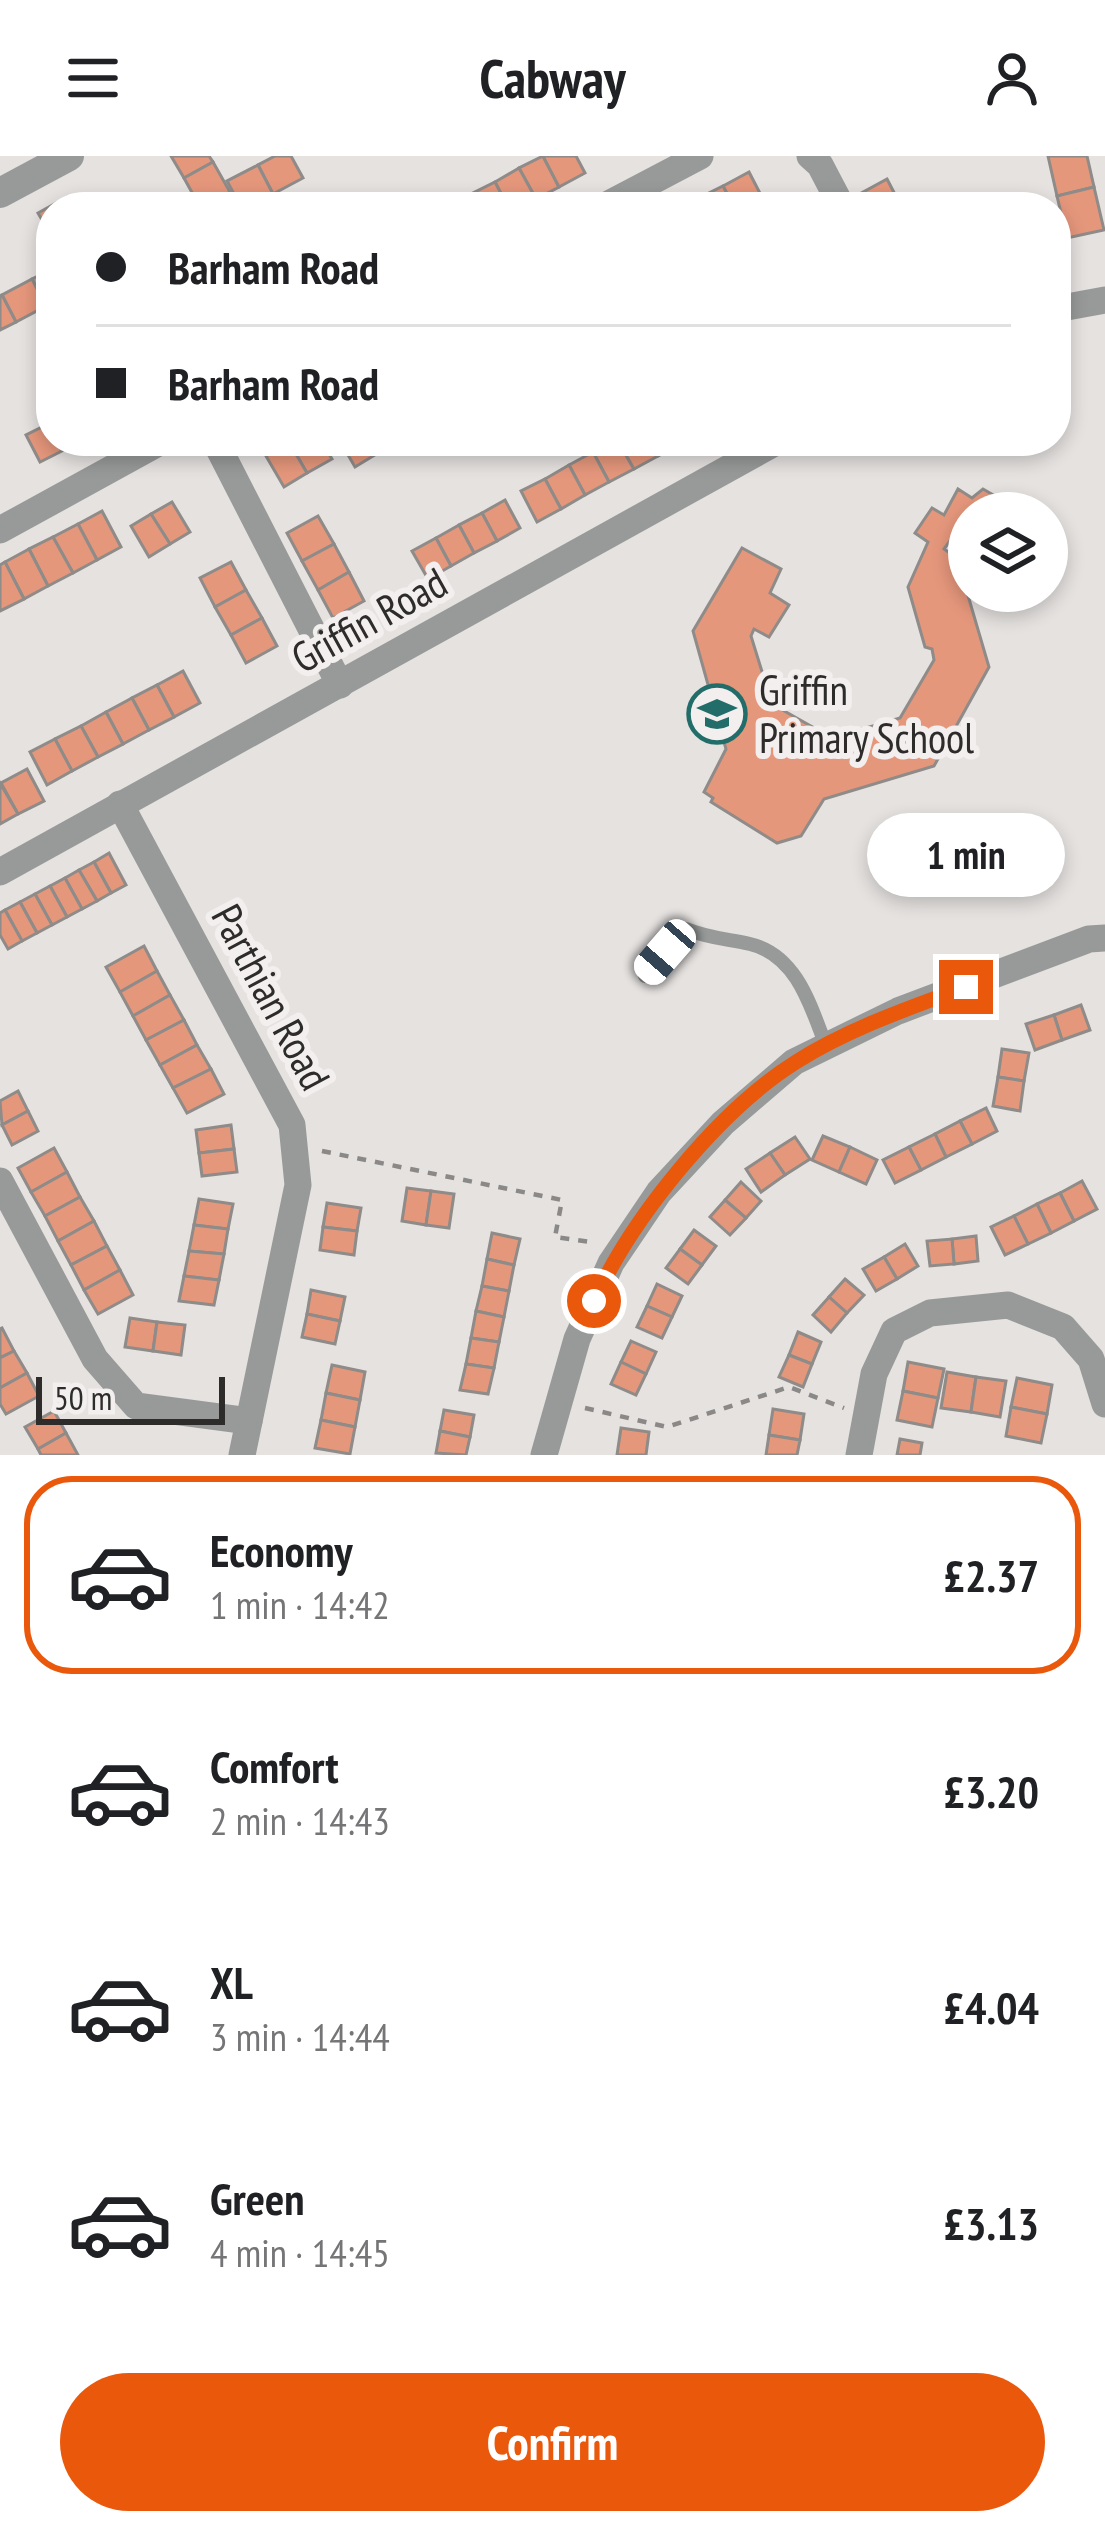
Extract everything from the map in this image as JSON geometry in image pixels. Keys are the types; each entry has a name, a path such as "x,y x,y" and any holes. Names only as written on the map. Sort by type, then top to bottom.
{"street":[{"path":"0,193 69,156"},
{"path":"632,192 700,156"},
{"path":"810,156 834,192"},
{"path":"1071,306 1105,300"},
{"path":"0,530 135,456"},
{"path":"222,456 340,685"},
{"name":"Griffin Road","path":"0,872 751,456"},
{"name":"Parthian Road","path":"120,804 292,1125 298,1185 242,1455"},
{"path":"544,1455 577,1340 619,1251 659,1192 723,1123 794,1062 898,1011 1100,934"},
{"path":"0,1181 95,1359 136,1406 248,1421"},
{"path":"859,1455 874,1374 894,1331 930,1313 1007,1305 1063,1328 1091,1359 1105,1404"}],"lane":[{"path":"645,976 686,929 714,941 772,952 801,983 826,1046"}],"path":[{"path":"295,1153 321,1151 562,1200 555,1237 619,1251"},
{"path":"560,1400 667,1427 789,1387 866,1415"}],"building":[{"path":"171,156 209,156 213,162 184,178"},
{"path":"275,156 291,156 303,178 272,192 258,165"},
{"path":"543,156 559,187 532,192 519,168"},
{"path":"543,156 576,156 585,173 559,187"},
{"path":"1048,156 1087,156 1094,187 1056,192"},
{"path":"213,162 230,192 192,192 184,178"},
{"path":"258,165 272,192 233,192 227,181"},
{"path":"519,168 532,192 500,192 495,182"},
{"path":"749,172 759,192 726,192 723,186"},
{"path":"887,179 894,192 863,192"},
{"path":"495,182 500,192 475,192"},
{"path":"1094,187 1104,230 1071,237 1071,193"},
{"path":"32,279 36,311 16,322 2,295"},
{"path":"0,296 16,322 0,330"},
{"path":"36,430 36,454 26,435"},
{"path":"266,456 297,456 307,473 284,487"},
{"path":"297,456 330,456 332,459 307,473"},
{"path":"349,456 373,456 355,467"},
{"path":"595,456 627,456 634,469 609,482"},
{"path":"595,456 609,482 585,495 569,465"},
{"path":"627,456 658,456 634,469"},
{"path":"569,465 585,495 561,509 545,479"},
{"path":"545,479 561,509 537,522 521,491"},
{"path":"505,500 520,528 497,541 482,513"},
{"path":"172,502 190,532 170,544 151,514"},
{"name":"Griffin Primary School","path":"932,508 944,515 948,508 944,549 948,552 948,612 973,612 989,667 934,766 824,799 801,836 777,843 711,802 713,798 704,792 726,749 693,631 742,548 781,569 770,593 789,605 769,637 754,629 751,636 772,704 832,738 900,718 934,660 932,649 925,647 908,587 928,542 915,533"},
{"path":"102,511 121,547 97,560 78,524"},
{"path":"482,513 497,541 474,553 459,525"},
{"path":"151,514 170,544 149,557 131,526"},
{"path":"318,516 334,544 302,561 287,533"},
{"path":"78,524 97,560 73,573 53,537"},
{"path":"459,525 474,553 451,566 436,538"},
{"path":"53,537 73,573 48,586 29,549"},
{"path":"436,538 451,566 428,579 412,551"},
{"path":"334,544 349,572 318,590 302,561"},
{"path":"29,549 48,586 24,599 5,562"},
{"path":"5,562 24,599 0,611 0,565"},
{"path":"231,562 246,590 215,607 200,578"},
{"path":"349,572 364,601 333,618 318,590"},
{"path":"246,590 262,618 231,635 215,607"},
{"path":"262,618 277,646 246,663 231,635"},
{"path":"183,671 200,703 174,717 157,685"},
{"path":"157,685 174,717 149,730 132,698"},
{"path":"132,698 149,730 123,744 106,712"},
{"path":"106,712 123,744 98,757 81,726"},
{"path":"81,726 98,757 72,771 55,739"},
{"path":"55,739 72,771 47,785 30,752"},
{"path":"27,769 44,801 18,814 1,783"},
{"path":"0,783 18,814 0,824"},
{"path":"109,853 126,885 111,893 94,862"},
{"path":"94,862 111,893 97,901 79,870"},
{"path":"79,870 97,901 82,909 65,878"},
{"path":"65,878 82,909 67,917 50,886"},
{"path":"50,886 67,917 52,925 35,894"},
{"path":"35,894 52,925 37,933 20,902"},
{"path":"20,902 37,933 22,941 5,910"},
{"path":"5,910 22,941 8,949 0,935 0,913"},
{"path":"144,946 157,971 120,992 106,967"},
{"path":"157,971 170,995 133,1016 120,992"},
{"path":"170,995 184,1020 146,1040 133,1016"},
{"path":"1081,1005 1090,1030 1062,1040 1054,1015"},
{"path":"1054,1015 1062,1040 1035,1050 1026,1024"},
{"path":"184,1020 197,1045 160,1065 146,1040"},
{"path":"197,1045 211,1069 173,1088 160,1065"},
{"path":"1002,1049 1029,1053 1024,1081 998,1077"},
{"path":"211,1069 224,1094 187,1113 173,1088"},
{"path":"998,1077 1024,1081 1020,1111 993,1106"},
{"path":"18,1091 28,1111 2,1125 0,1101"},
{"path":"986,1108 997,1131 972,1144 960,1121"},
{"path":"28,1111 38,1131 12,1145 2,1125"},
{"path":"960,1121 972,1144 946,1157 935,1134"},
{"path":"231,1125 234,1149 199,1153 196,1130"},
{"path":"935,1134 946,1157 921,1170 909,1147"},
{"path":"823,1136 850,1147 839,1172 812,1160"},
{"path":"795,1137 810,1159 785,1175 770,1153"},
{"path":"850,1147 877,1160 866,1184 839,1172"},
{"path":"909,1147 921,1170 895,1183 883,1160"},
{"path":"54,1148 67,1172 31,1192 18,1168"},
{"path":"234,1149 237,1172 202,1176 199,1153"},
{"path":"770,1153 785,1175 761,1192 746,1169"},
{"path":"67,1172 80,1197 45,1216 31,1192"},
{"path":"1082,1181 1097,1209 1074,1221 1060,1193"},
{"path":"741,1182 761,1201 746,1218 725,1200"},
{"path":"407,1188 431,1191 426,1225 402,1221"},
{"path":"431,1191 454,1194 449,1228 426,1225"},
{"path":"1060,1193 1074,1221 1051,1233 1037,1204"},
{"path":"80,1197 94,1221 58,1241 45,1216"},
{"path":"199,1199 233,1204 228,1229 194,1225"},
{"path":"725,1200 746,1218 730,1235 710,1217"},
{"path":"327,1203 361,1208 357,1231 323,1227"},
{"path":"1037,1204 1051,1233 1028,1244 1014,1216"},
{"path":"1014,1216 1028,1244 1005,1255 991,1227"},
{"path":"94,1221 107,1246 71,1265 58,1241"},
{"path":"194,1225 228,1229 224,1254 189,1251"},
{"path":"323,1227 357,1231 354,1255 320,1250"},
{"path":"694,1230 716,1246 702,1265 680,1249"},
{"path":"492,1233 520,1239 514,1265 487,1259"},
{"path":"976,1236 978,1261 954,1264 952,1239"},
{"path":"952,1239 954,1264 930,1266 927,1241"},
{"path":"905,1244 918,1266 897,1279 884,1257"},
{"path":"107,1246 120,1270 84,1290 71,1265"},
{"path":"680,1249 702,1265 688,1284 666,1268"},
{"path":"189,1251 224,1254 219,1280 184,1276"},
{"path":"884,1257 897,1279 876,1291 863,1269"},
{"path":"487,1259 514,1265 509,1291 482,1286"},
{"path":"120,1270 133,1295 98,1314 84,1290"},
{"path":"184,1276 219,1280 214,1305 179,1301"},
{"path":"845,1279 864,1295 847,1313 829,1297"},
{"path":"657,1284 682,1296 672,1317 647,1306"},
{"path":"482,1286 509,1291 504,1317 476,1311"},
{"path":"311,1290 345,1297 340,1321 307,1314"},
{"path":"829,1297 847,1313 831,1332 813,1315"},
{"path":"647,1306 672,1317 662,1338 637,1327"},
{"path":"476,1311 504,1317 499,1342 471,1338"},
{"path":"307,1314 340,1321 335,1344 302,1337"},
{"path":"130,1318 157,1322 153,1351 125,1347"},
{"path":"157,1322 185,1325 181,1355 153,1351"},
{"path":"0,1329 14,1351 0,1358"},
{"path":"798,1332 821,1342 812,1364 789,1355"},
{"path":"471,1338 499,1342 494,1368 466,1364"},
{"path":"631,1341 656,1352 646,1374 621,1362"},
{"path":"14,1351 27,1373 0,1388 0,1358"},
{"path":"789,1355 812,1364 803,1387 779,1377"},
{"path":"621,1362 646,1374 636,1395 611,1384"},
{"path":"908,1362 944,1369 938,1398 903,1391"},
{"path":"466,1364 494,1368 488,1394 460,1390"},
{"path":"332,1365 365,1372 360,1400 326,1393"},
{"path":"947,1372 976,1377 971,1412 941,1408"},
{"path":"27,1373 39,1396 6,1414 0,1388"},
{"path":"976,1377 1006,1381 1000,1417 971,1412"},
{"path":"1017,1378 1052,1385 1047,1414 1011,1407"},
{"path":"903,1391 938,1398 932,1427 897,1420"},
{"path":"326,1393 360,1400 355,1427 321,1420"},
{"path":"1011,1407 1047,1414 1041,1443 1006,1436"},
{"path":"773,1409 804,1414 800,1440 769,1435"},
{"path":"444,1410 474,1415 470,1437 440,1431"},
{"path":"54,1411 66,1433 38,1449 25,1427"},
{"path":"321,1420 355,1427 350,1454 315,1448"},
{"path":"621,1428 649,1432 646,1455 617,1455"},
{"path":"440,1431 470,1437 466,1455 436,1453"},
{"path":"66,1433 78,1455 41,1455 38,1449"},
{"path":"769,1435 800,1440 797,1455 766,1455"},
{"path":"900,1439 922,1443 920,1455 897,1455"}],"place":[{"name":"Griffin Primary School","path":"717,714"}],"route":[{"path":"594,1301 611,1263 659,1192 723,1123 794,1062 898,1011 966,987"}]}
